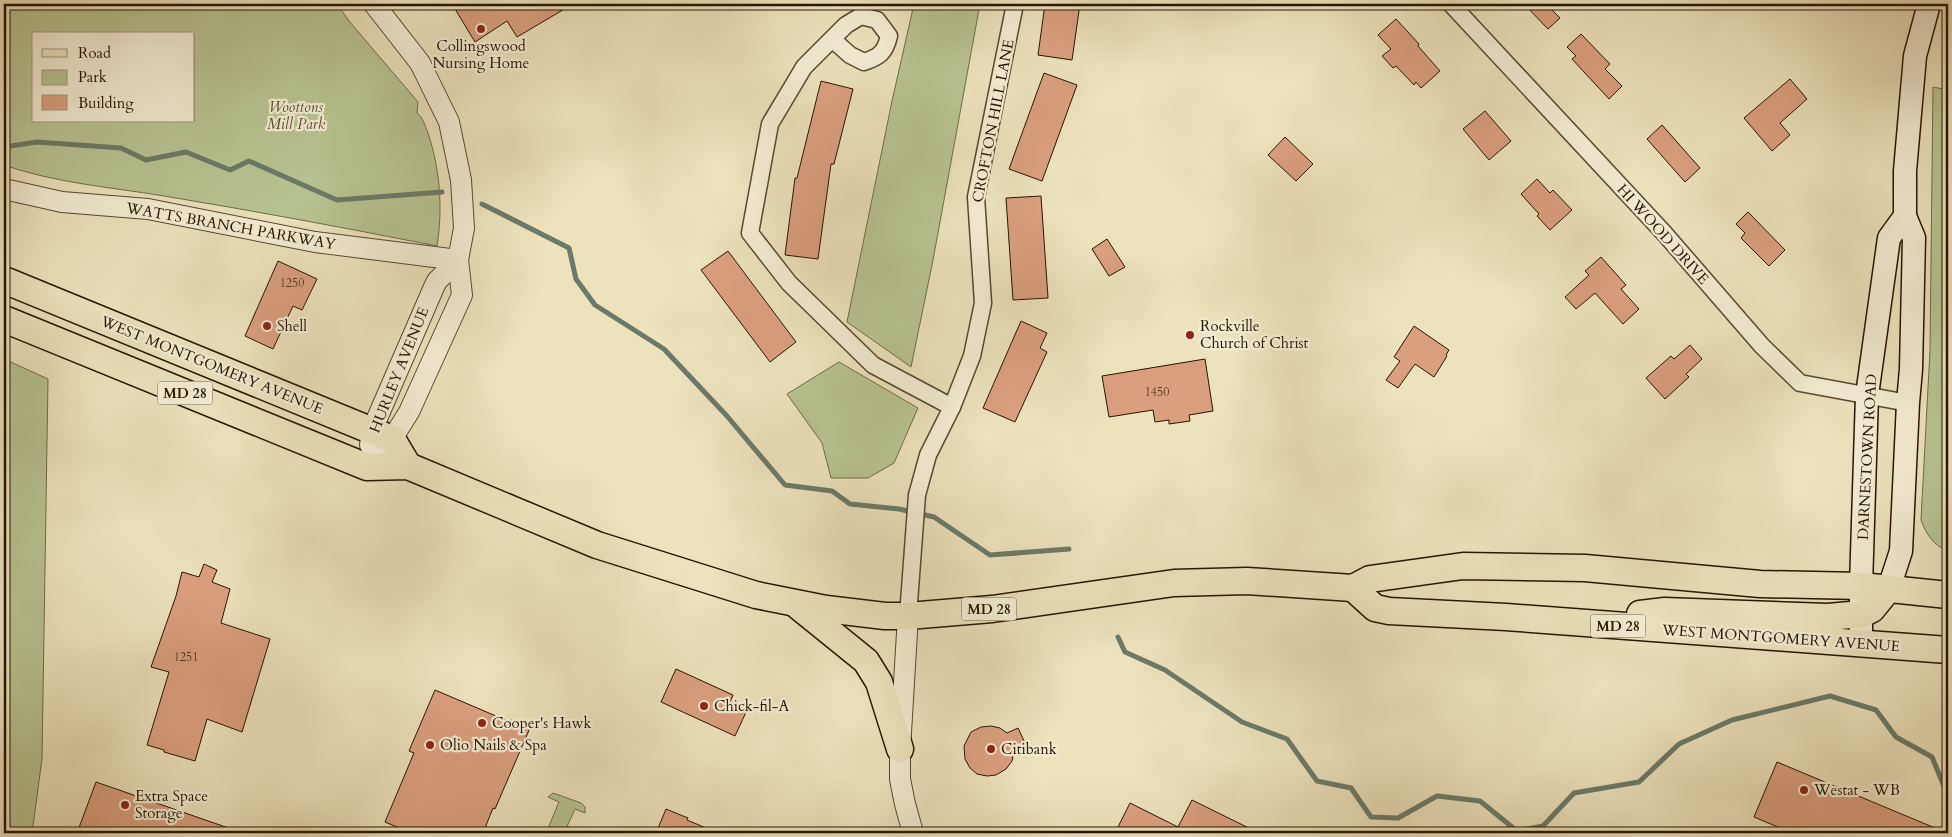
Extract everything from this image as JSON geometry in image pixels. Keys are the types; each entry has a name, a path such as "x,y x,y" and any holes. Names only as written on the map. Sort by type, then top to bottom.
{"main road":[{"path":"1580,623 1665,611 1828,617 1862,614 1872,609 1888,588 1901,550 1911,369 1914,238 1905,216 1905,171 1915,56 1929,4"},
{"name":"DARNESTOWN ROAD","path":"1861,644 1867,395 1890,238 1905,216"},
{"name":"WEST MONTGOMERY AVENUE","path":"4,280 382,435"},
{"name":"MD 28","path":"4,319 367,467 408,466 597,545 756,595 826,609 885,616 908,616 992,609 1174,583 1247,580 1353,588 1370,579 1463,566 1585,568 1760,584 1861,586 1948,595"},
{"path":"382,435 408,466"},
{"name":"WEST MONTGOMERY AVENUE","path":"1353,588 1375,608 1388,611 1948,650"},
{"path":"796,604 866,661 879,682 900,749"}],"street":[{"name":"HURLEY AVENUE","path":"374,4 420,63 449,122 461,180 464,228 458,260 462,295 409,412 382,435"},
{"name":"CROFTON HILL LANE","path":"908,616 916,531 917,495 928,455 952,407 972,356 983,303 976,197 1015,4"},
{"name":"HI WOOD DRIVE","path":"1451,4 1664,233 1762,346 1800,384 1908,403"},
{"path":"832,39 804,67 770,124 750,233 789,283 873,365 952,407"},
{"name":"WATTS BRANCH PARKWAY","path":"4,189 62,202 148,210 316,242 458,260"},
{"name":"HURLEY AVENUE","path":"367,467 382,435 437,281 458,260"},
{"path":"908,616 900,779 913,833"}],"green space":[{"name":"Woottons Mill Park","path":"4,4 337,4 349,21 418,102 417,113 428,133 438,175 440,217 437,246 164,196 83,184 4,165"},
{"path":"914,4 980,4 933,260 911,367 847,322 892,101"},
{"path":"1933,87 1948,90 1948,551 1931,539 1921,520 1930,350"},
{"path":"4,359 48,379 42,759 32,833 4,833"},
{"path":"839,362 918,408 894,463 868,478 831,478 822,443 787,394"},
{"path":"553,793 581,803 585,807 585,813 575,809 564,833 546,833 559,802 548,797"}],"building":[{"name":"Collingswood Nursing Home","path":"452,4 573,4 517,37 507,21 475,42"},
{"path":"1045,4 1080,4 1072,60 1038,55"},
{"path":"1524,4 1546,4 1560,18 1548,29"},
{"path":"1396,19 1440,71 1421,88 1416,82 1414,85 1396,66 1393,68 1382,56 1391,49 1378,35"},
{"path":"1581,34 1610,64 1605,69 1622,86 1609,99 1572,59 1576,56 1567,47"},
{"path":"1044,73 1077,85 1042,181 1009,169"},
{"path":"1790,79 1807,99 1780,123 1790,135 1772,151 1744,118"},
{"path":"821,81 853,89 834,164 831,164 818,259 785,255 795,178 797,178"},
{"path":"1485,111 1511,141 1489,160 1463,129"},
{"path":"1662,125 1700,168 1685,182 1647,139"},
{"path":"1285,137 1313,164 1296,181 1268,155"},
{"path":"1537,179 1550,193 1553,190 1572,210 1550,230 1521,194"},
{"path":"1041,196 1048,298 1013,300 1006,198"},
{"path":"1748,212 1785,250 1769,266 1741,238 1745,233 1736,224"},
{"path":"1107,239 1125,267 1109,276 1092,249"},
{"path":"728,251 796,342 770,362 701,270"},
{"path":"1601,257 1626,285 1621,289 1639,309 1623,324 1595,293 1576,309 1565,297 1589,275 1585,271"},
{"path":"278,261 317,279 302,310 293,306 273,349 245,336"},
{"path":"1021,321 1047,333 1040,348 1047,352 1015,422 983,408"},
{"path":"1414,326 1449,350 1434,377 1415,364 1398,388 1386,380 1400,361 1394,357"},
{"path":"1690,345 1702,359 1686,374 1689,377 1665,399 1646,378 1671,356 1674,359"},
{"name":"Rockville Church of Christ","path":"1205,359 1213,411 1189,415 1190,421 1169,424 1169,420 1155,422 1153,410 1109,417 1102,376"},
{"path":"204,564 217,570 212,582 230,589 221,623 270,639 242,732 207,719 195,761 147,745 169,672 151,667 176,596 182,572 199,577"},
{"name":"Chick-fil-A","path":"676,669 733,695 730,702 747,710 735,736 661,702"},
{"path":"435,690 510,722 511,720 530,728 483,833 411,833 385,822 414,753 409,751"},
{"name":"Citibank","path":"991,726 1000,728 1007,733 1018,728 1026,745 1014,751 1012,761 1006,769 996,775 987,776 977,774 970,768 965,759 964,746 971,732 981,727"},
{"name":"Westat - WB","path":"1777,762 1947,833 1792,833 1754,817"},
{"name":"Extra Space Storage","path":"96,782 237,831 237,833 77,833"},
{"path":"1192,800 1259,833 1115,833 1130,803 1178,827"},
{"path":"666,809 688,818 687,820 718,833 656,833"}],"waterway":[{"path":"4,147 37,142 121,148 146,160 186,152 230,170 249,161 337,200 442,192"},
{"path":"482,204 569,248 576,279 595,305 664,349 727,416 785,485 832,491 850,504 899,509 934,517 990,555 1069,549"},
{"path":"1118,637 1125,652 1165,670 1242,722 1287,739 1317,781 1351,788 1371,817 1398,818 1437,796 1480,801 1517,831 1543,826 1574,793 1639,782 1679,744 1732,720 1830,696 1876,710 1896,737 1932,757 1948,796"}],"place":[{"name":"Collingswood Nursing Home","path":"481,29"},
{"name":"Shell","path":"267,326"},
{"name":"Rockville Church of Christ","path":"1190,335"},
{"name":"Chick-fil-A","path":"704,706"},
{"name":"Cooper's Hawk","path":"482,723"},
{"name":"Olio Nails & Spa","path":"430,745"},
{"name":"Citibank","path":"991,749"},
{"name":"Westat - WB","path":"1804,790"},
{"name":"Extra Space Storage","path":"125,805"}]}
